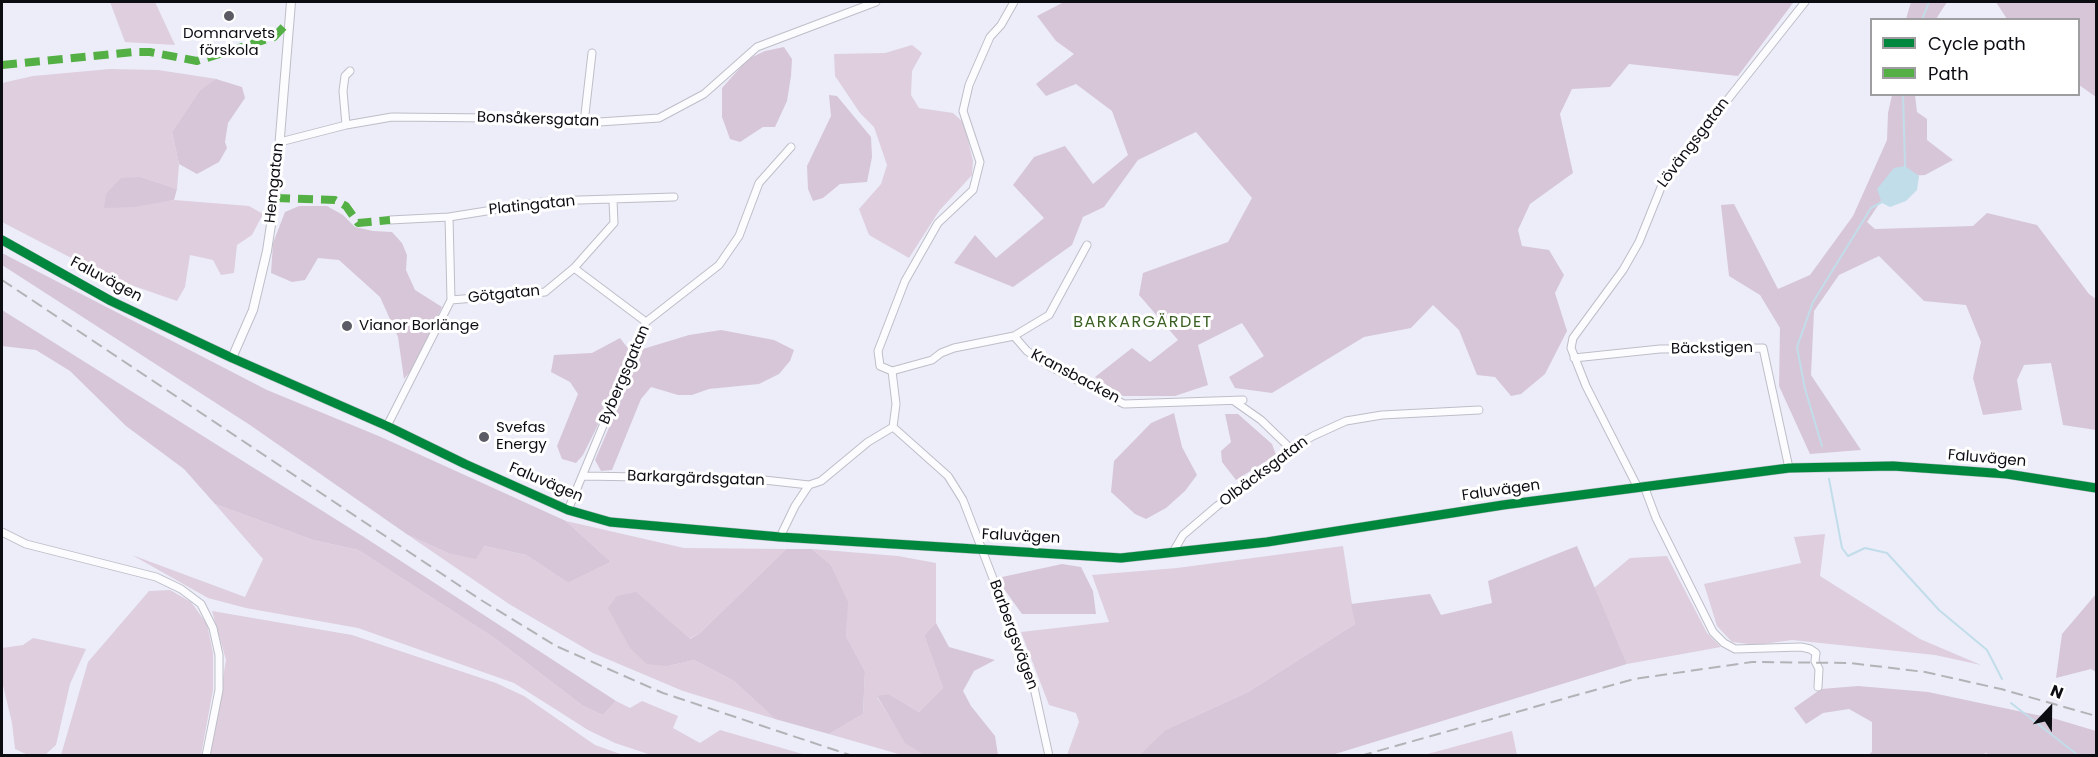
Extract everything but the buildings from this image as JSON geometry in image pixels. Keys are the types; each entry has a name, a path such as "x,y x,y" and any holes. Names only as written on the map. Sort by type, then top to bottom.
{"street":[{"name":"Hemgatan","path":"232,358 253,310 267,251 280,142 291,2"},
{"name":"Bonsåkersgatan","path":"280,142 346,124 392,117 492,118 584,123 659,118 704,94 757,47 875,2"},
{"path":"1014,2 1001,25 990,38 969,84 963,111 980,162 973,190 938,223 905,281 878,351 880,366 892,371 932,360 941,352 954,348 1014,336 1049,315 1087,244"},
{"name":"Lövängsgatan","path":"1574,358 1571,348 1573,338 1610,291 1629,261 1664,180 1805,2"},
{"path":"584,123 592,53"},
{"path":"346,124 343,91 345,76 350,71"},
{"name":"Bybergsgatan","path":"583,476 646,322 719,265 739,236 759,183 791,147"},
{"name":"Platingatan","path":"390,220 449,217 549,201 674,197"},
{"name":"Götgatan","path":"451,300 545,292 574,268 614,223 613,200"},
{"path":"387,426 451,300 449,217"},
{"name":"Faluvägen","path":"2,240 111,301 232,358 387,426 568,510 610,522 780,537 1121,558 1267,542 1641,486 1789,468 1893,466 2007,474 2097,488"},
{"path":"574,268 646,322"},
{"name":"Kransbacken","path":"1014,336 1027,351 1051,367 1124,404 1243,400"},
{"name":"Bäckstigen","path":"1574,358 1660,349 1762,348 1789,468"},
{"path":"1574,358 1641,486 1713,632 1735,649 1801,647 1810,649 1816,653 1815,661 1819,669 1818,687"},
{"path":"780,537 795,506 809,485 821,481 868,442 893,427 896,404 892,371"},
{"path":"1234,400 1261,420 1291,449"},
{"name":"Olbäcksgatan","path":"1173,552 1183,535 1291,449 1313,436 1347,421 1382,415 1479,410"},
{"name":"Barbergsvägen","path":"893,427 948,476 963,500 1033,683 1049,756"},
{"path":"568,510 583,476"},
{"name":"Barkargärdsgatan","path":"583,476 755,479 809,485"},
{"path":"2,532 26,544 156,577 181,588 201,604 213,628 219,655 219,690 206,756"}],"shaded area":[{"path":"110,2 155,2 175,45 125,42"},
{"path":"1064,2 1793,3 1738,76 1629,64 1610,87 1572,89 1560,114 1573,173 1530,204 1518,230 1522,246 1549,250 1564,275 1555,293 1567,331 1545,374 1521,394 1511,396 1495,377 1477,375 1459,330 1433,305 1411,328 1364,337 1272,393 1235,388 1229,377 1264,356 1242,323 1198,345 1208,385 1175,396 1123,396 1095,377 1132,348 1150,362 1178,340 1139,295 1143,273 1228,242 1252,198 1196,132 1138,160 1104,207 1083,217 1072,245 1013,287 954,263 975,235 996,258 1044,218 1013,185 1034,157 1065,146 1093,184 1128,155 1112,111 1076,84 1046,96 1036,84 1074,54 1056,41 1037,16"},
{"path":"1911,2 1947,2 1937,18 1906,18"},
{"path":"1996,2 2096,2 2096,97 2080,86 2080,18 2006,18"},
{"path":"912,45 922,53 912,71 911,95 919,108 953,113 964,123 973,161 972,175 939,211 909,258 869,235 859,209 881,184 887,165 874,127 860,113 835,76 834,54 885,53"},
{"path":"784,47 792,59 791,76 787,101 775,127 763,127 740,142 730,139 722,117 722,88 748,59 765,51"},
{"path":"110,69 158,70 217,79 200,90 172,132 179,164 177,189 141,177 159,202 174,200 249,206 263,214 252,235 237,245 234,273 221,275 213,260 190,255 185,287 177,301 108,277 2,222 2,83 33,76"},
{"path":"216,79 242,87 245,98 228,123 225,142 227,148 219,162 197,174 179,164 172,132 200,90"},
{"path":"829,95 837,96 871,137 872,157 867,182 840,184 823,198 813,201 808,189 807,166 831,116"},
{"path":"1892,96 1915,96 1917,112 1927,119 1927,140 1953,160 1925,175 1897,177 1867,222 1875,229 1973,226 1987,213 2037,225 2089,294 2096,299 2096,430 2063,425 2051,363 2024,365 2017,380 2022,410 1983,415 1973,378 1981,342 1966,305 1924,301 1879,256 1839,275 1814,311 1811,375 1861,450 1810,454 1779,386 1780,328 1760,295 1729,276 1721,205 1734,204 1778,289 1810,275 1853,216 1887,140 1888,113"},
{"path":"141,177 177,189 174,200 134,207 104,208 106,194 121,178"},
{"path":"299,206 327,206 343,215 355,227 392,232 402,243 407,255 406,270 415,290 442,307 413,368 404,379 398,337 380,297 339,260 318,258 305,280 292,282 271,273 273,243 285,212"},
{"path":"2,253 267,390 381,437 566,521 611,562 568,583 526,555 484,546 476,559 448,553 408,535 250,425 2,265"},
{"path":"2,310 364,537 616,701 603,715 583,706 493,637 358,550 313,540 215,504 184,469 126,426 70,371 36,350 2,346"},
{"path":"721,330 774,340 794,350 790,361 779,374 759,384 709,389 692,395 678,395 651,387 641,399 612,470 601,471 595,460 643,349 689,335"},
{"path":"620,338 630,351 596,429 583,455 576,463 562,459 557,446 578,394 570,382 551,372 554,355 592,353"},
{"path":"1174,413 1182,447 1197,475 1185,491 1166,508 1146,519 1135,514 1111,492 1114,461 1151,423"},
{"path":"1225,414 1238,414 1272,444 1276,455 1236,480 1222,462 1221,451 1231,442"},
{"path":"215,504 313,540 358,550 493,637 583,706 603,715 616,701 630,708 642,701 678,716 673,728 700,743 720,730 806,755 651,755 615,743 588,730 514,683 358,628 246,608 208,598 132,555 245,597 263,559"},
{"path":"566,521 684,548 786,549 700,633 689,639 668,621 668,666 694,660 734,681 775,719 683,691 593,653 509,604 408,535 448,553 484,546 526,555 568,583 611,562"},
{"path":"1825,534 1820,576 1920,639 1981,665 1935,655 1792,640 1757,645 1732,642 1717,626 1704,584 1801,563 1794,537"},
{"path":"1343,546 1355,624 1248,692 1165,730 1140,756 1067,755 1079,722 1076,713 1049,705 1021,632 1109,622 1092,575 1177,568"},
{"path":"1577,546 1627,664 1332,755 1140,755 1165,730 1248,692 1355,624 1351,604 1430,594 1441,615 1492,603 1488,581"},
{"path":"786,549 812,549 831,565 848,602 846,636 865,671 863,714 829,734 775,719 734,681 694,660 668,666 647,664 630,648 608,608 617,596 636,592 690,639 700,633"},
{"path":"812,549 898,556 936,563 936,623 924,635 943,688 919,712 889,694 877,697 905,742 924,755 902,755 829,734 863,714 865,671 846,636 847,602 831,565"},
{"path":"1667,556 1707,633 1721,647 1627,664 1594,588 1630,558"},
{"path":"1062,564 1081,567 1093,591 1096,614 1022,614 1004,589 1002,577"},
{"path":"170,590 191,602 207,624 213,653 213,690 201,755 61,755 88,662 149,591"},
{"path":"2096,594 2096,672 2091,669 2056,678 2062,634"},
{"path":"212,611 352,635 496,683 524,696 595,745 623,755 210,755 226,660"},
{"path":"936,623 949,647 995,660 974,671 963,691 971,706 995,736 998,755 924,755 905,743 877,696 889,694 919,712 943,688 924,635"},
{"path":"33,638 86,649 70,684 56,745 45,755 28,755 15,749 12,723 2,681 2,648 23,645"},
{"path":"1858,686 1928,692 2056,719 2096,731 2096,755 1992,756 1986,753 1981,756 1868,755 1872,752 1872,722 1849,709 1823,713 1806,724 1794,708 1821,689"},
{"path":"1512,731 1517,755 1424,755"}],"water":[{"path":"1905,166 1919,176 1917,190 1906,201 1890,207 1882,203 1877,189 1894,168"}],"waterway":[{"path":"1923,18 1929,2"},
{"path":"1903,96 1905,166"},
{"path":"1822,446 1805,389 1797,347 1813,302 1871,208 1882,202"},
{"path":"1829,479 1842,548 1848,556 1865,548 1887,553 1939,610 1987,650 2002,679"},
{"path":"2011,703 2079,756"}],"railway":[{"path":"2,280 481,600 556,646 663,693 853,756"},
{"path":"1360,756 1634,679 1752,662 1850,663 1925,672 2001,689 2096,716"}],"marked path":[{"path":"2,65 135,52 150,52 197,61 274,37 289,21"},
{"path":"275,198 335,200 346,206 358,223 390,220"}],"cycle path":[{"path":"2,240 111,301 232,358 387,426 568,510 610,522 780,537 1121,558 1267,542 1503,505 1789,468 1893,466 2007,474 2096,488"}],"place":[{"name":"Domnarvets förskola","path":"229,16"},
{"name":"Vianor Borlänge","path":"347,326"},
{"name":"Svefas Energy","path":"484,437"}],"district":[{"name":"BARKARGÄRDET","path":"1143,323"}]}
